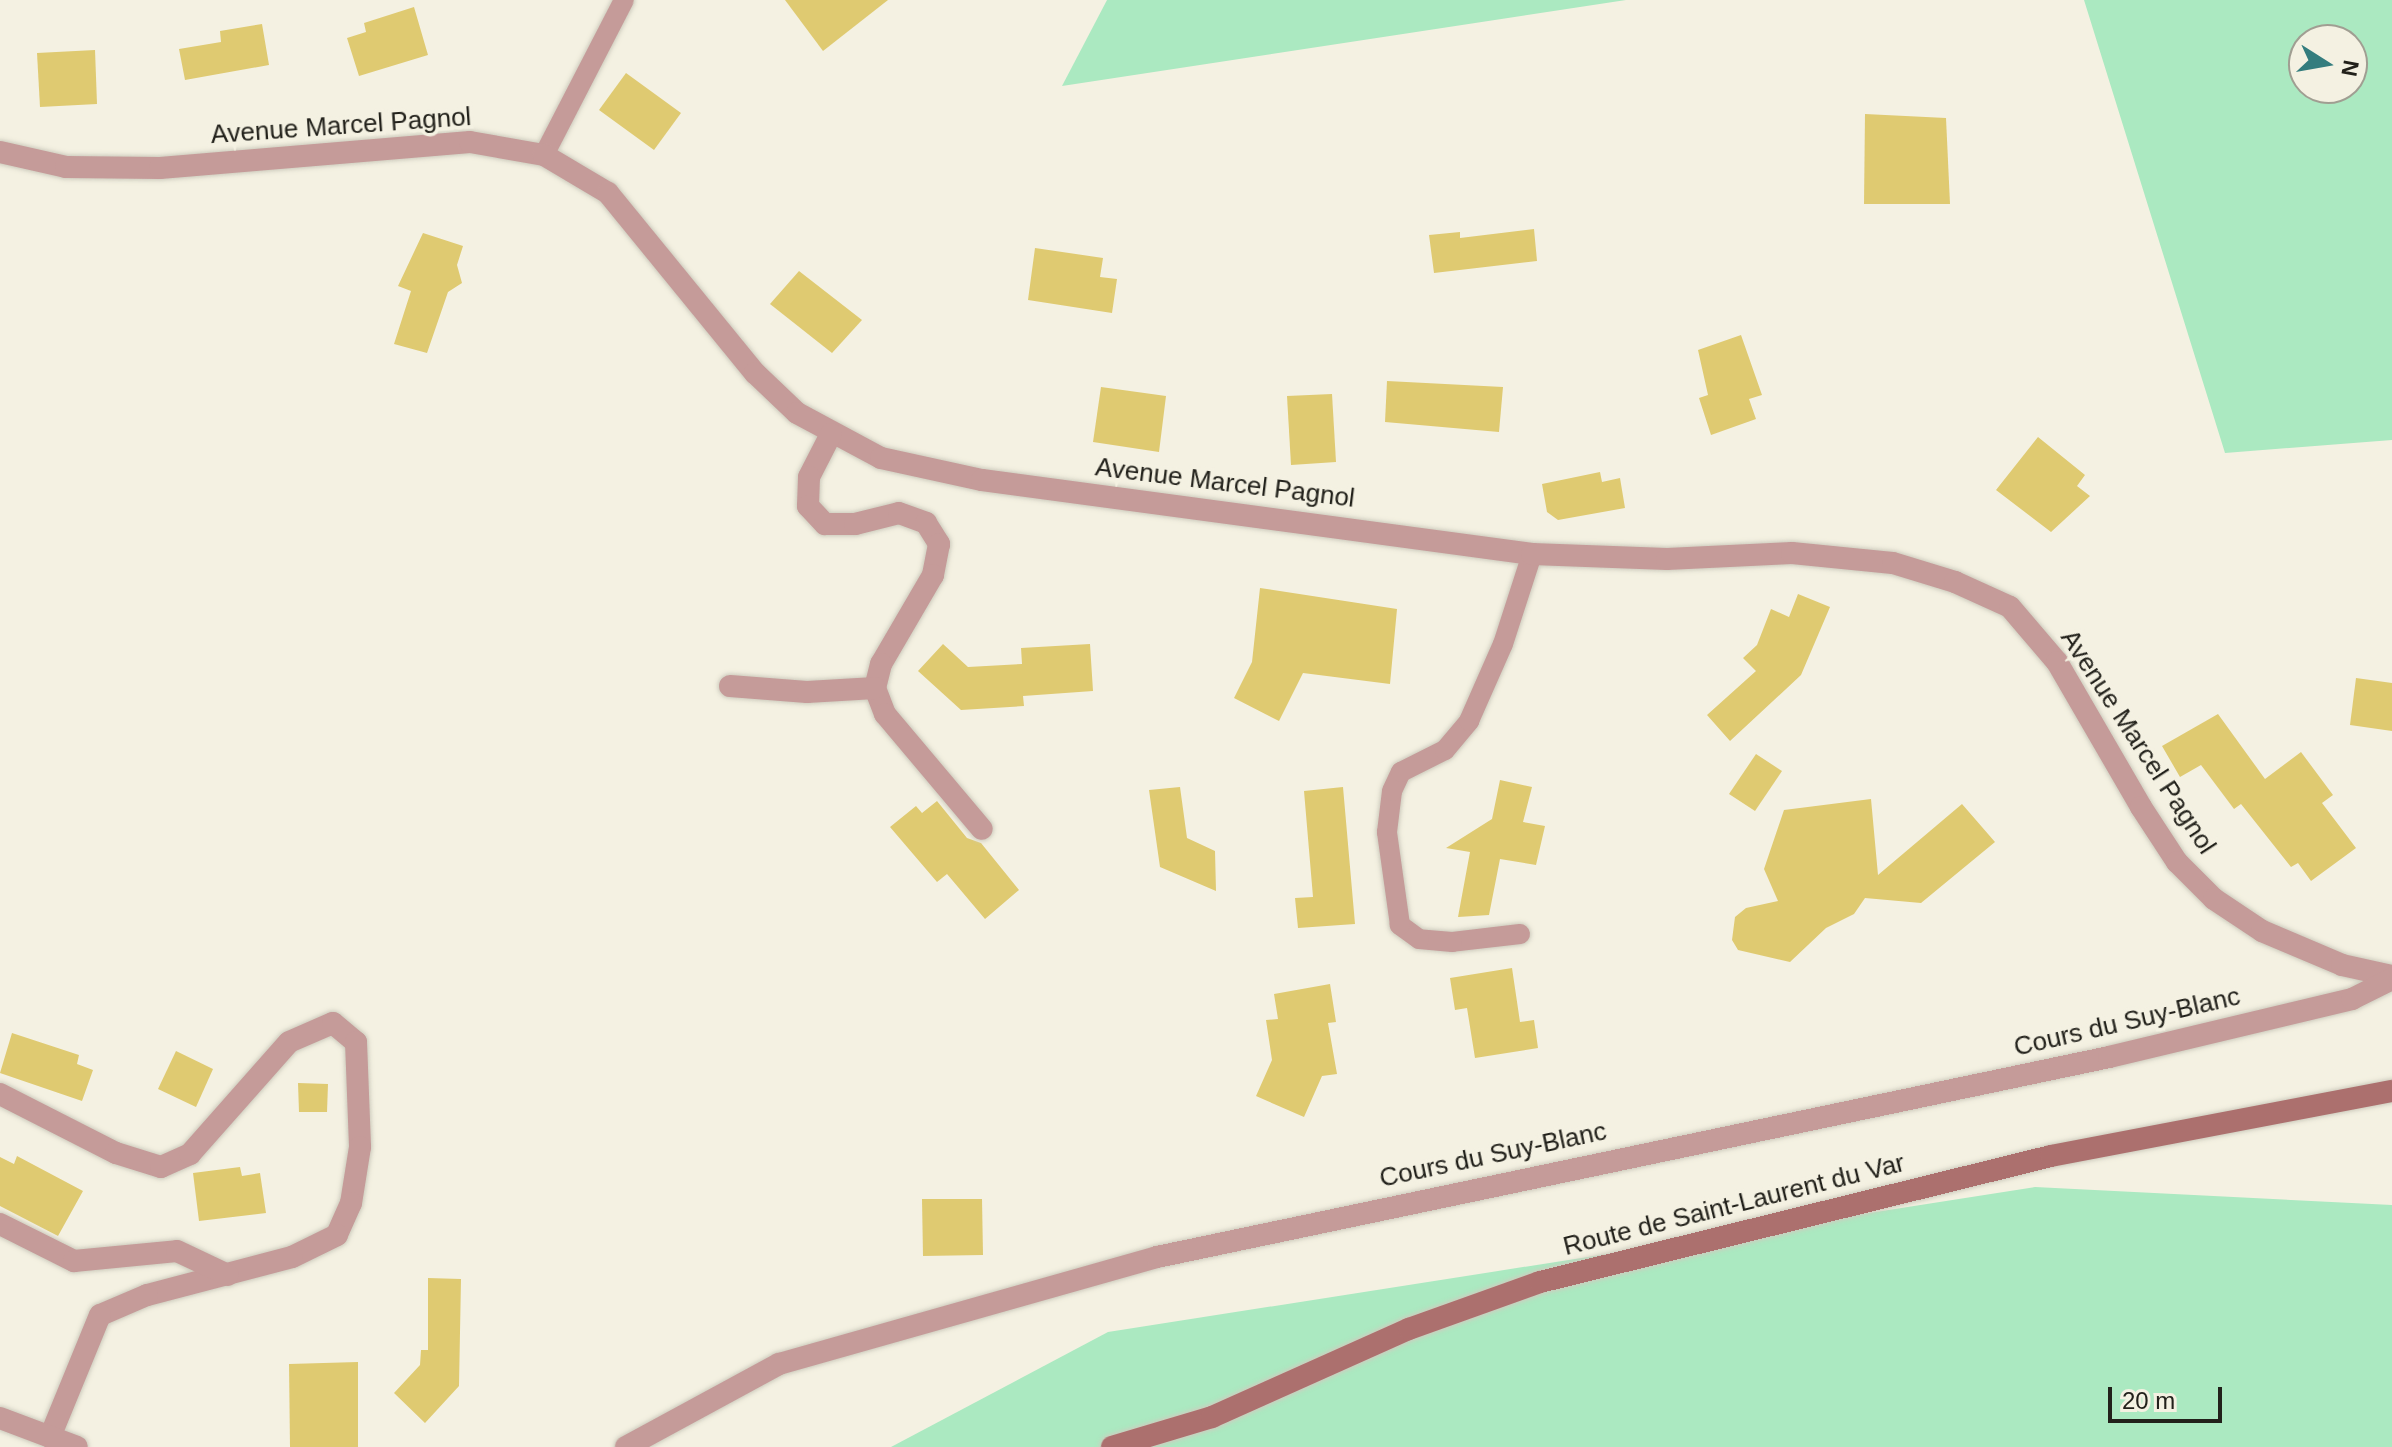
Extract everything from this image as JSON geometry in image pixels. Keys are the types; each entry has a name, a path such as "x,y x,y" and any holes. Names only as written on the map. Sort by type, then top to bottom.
{"main road":[{"name":"Route de Saint-Laurent du Var","path":"1112,1447 1212,1417 1409,1329 1540,1282 2051,1156 2392,1091"}],"street":[{"name":"Avenue Marcel Pagnol","path":"0,152 66,167 113,167 470,142 544,155 608,193 755,373 797,413 831,434 881,458 982,480 1532,554 1667,559 1792,553 1893,563 1955,582 2010,607 2057,662 2177,862 2214,899 2262,931 2342,965 2392,978"},
{"path":"831,434 809,477 808,506 825,524 855,524 899,513 926,523 939,544 933,575 881,664 875,688 885,714 982,829"},
{"path":"730,686 807,692 875,688"},
{"name":"Cours du Suy-Blanc","path":"626,1447 779,1364 1157,1257 2109,1057 2352,999 2392,978"},
{"path":"0,1094 116,1153 161,1167 190,1154 289,1042 333,1023 356,1042 360,1147 351,1203 337,1235 292,1257 147,1295 100,1315 50,1437"},
{"path":"0,1224 74,1261 177,1251 228,1275"},
{"path":"0,1418 77,1447"}],"lane":[{"path":"544,155 624,0"},
{"path":"1520,934 1452,942 1419,939 1400,925 1387,832 1392,791 1401,772 1445,750 1469,721 1503,644 1532,554"}],"green space":[{"path":"1107,0 1626,0 1062,86"},
{"path":"2084,0 2392,0 2392,440 2225,453"},
{"path":"2035,1187 2392,1205 2392,1447 891,1447 1108,1332"}],"building":[{"path":"785,0 888,0 823,51"},
{"path":"414,7 428,55 359,76 347,38 366,32 364,23"},
{"path":"262,24 269,65 185,80 179,49 221,42 220,31"},
{"path":"95,50 97,104 40,107 37,53"},
{"path":"626,73 681,113 654,150 599,110"},
{"path":"1865,114 1946,118 1950,204 1864,204"},
{"path":"1534,229 1537,261 1434,273 1429,235 1460,232 1460,238"},
{"path":"423,233 463,246 457,265 462,283 448,292 427,353 394,344 411,291 398,286"},
{"path":"1035,248 1103,258 1100,277 1117,279 1112,313 1028,300"},
{"path":"799,271 862,320 832,353 770,304"},
{"path":"1741,335 1762,395 1749,399 1756,419 1711,435 1699,398 1708,395 1698,350"},
{"path":"1387,381 1503,387 1499,432 1385,422"},
{"path":"1101,387 1166,396 1159,452 1093,442"},
{"path":"1332,394 1336,462 1291,465 1287,396"},
{"path":"2038,437 2085,475 2077,486 2090,496 2051,532 1996,490"},
{"path":"1600,472 1602,482 1620,478 1625,508 1558,520 1547,512 1542,484"},
{"path":"1260,588 1397,609 1390,684 1303,673 1279,721 1234,698 1252,662"},
{"path":"1798,594 1830,607 1801,675 1730,741 1707,715 1756,671 1743,658 1757,645 1771,609 1789,617"},
{"path":"943,644 968,667 1022,664 1021,648 1090,644 1093,691 1023,696 1024,706 961,710 918,671"},
{"path":"2356,678 2392,683 2392,731 2350,725"},
{"path":"2218,714 2265,779 2301,752 2333,795 2322,803 2356,848 2311,881 2298,863 2291,867 2241,804 2234,809 2201,765 2180,777 2162,746"},
{"path":"1756,754 1782,771 1755,811 1729,794"},
{"path":"1500,780 1532,787 1523,822 1545,826 1536,865 1500,859 1489,915 1458,917 1470,852 1446,848 1492,819"},
{"path":"1180,787 1187,838 1215,851 1216,891 1160,867 1149,790"},
{"path":"1343,787 1355,924 1298,928 1295,898 1313,897 1304,791"},
{"path":"1871,799 1878,875 1962,804 1995,842 1921,903 1865,898 1854,914 1826,928 1790,962 1738,950 1732,940 1735,917 1746,908 1778,901 1764,869 1784,810"},
{"path":"937,801 967,838 981,843 1019,890 985,919 947,874 937,882 890,827 916,806 922,813"},
{"path":"1512,968 1520,1022 1534,1020 1538,1048 1475,1058 1467,1008 1455,1010 1450,978"},
{"path":"1330,984 1336,1022 1328,1023 1337,1074 1322,1076 1304,1117 1256,1096 1272,1060 1266,1020 1278,1019 1274,994"},
{"path":"12,1033 79,1055 77,1064 93,1070 82,1101 0,1073"},
{"path":"176,1051 213,1069 196,1107 158,1089"},
{"path":"298,1083 328,1084 327,1112 299,1112"},
{"path":"17,1156 83,1191 58,1236 0,1206 0,1157 14,1164"},
{"path":"240,1167 242,1176 260,1173 266,1213 199,1221 193,1173"},
{"path":"922,1199 982,1199 983,1255 923,1256"},
{"path":"428,1278 461,1279 459,1386 425,1423 394,1393 420,1365 421,1350 428,1350"},
{"path":"358,1362 358,1447 290,1447 289,1364"}]}
